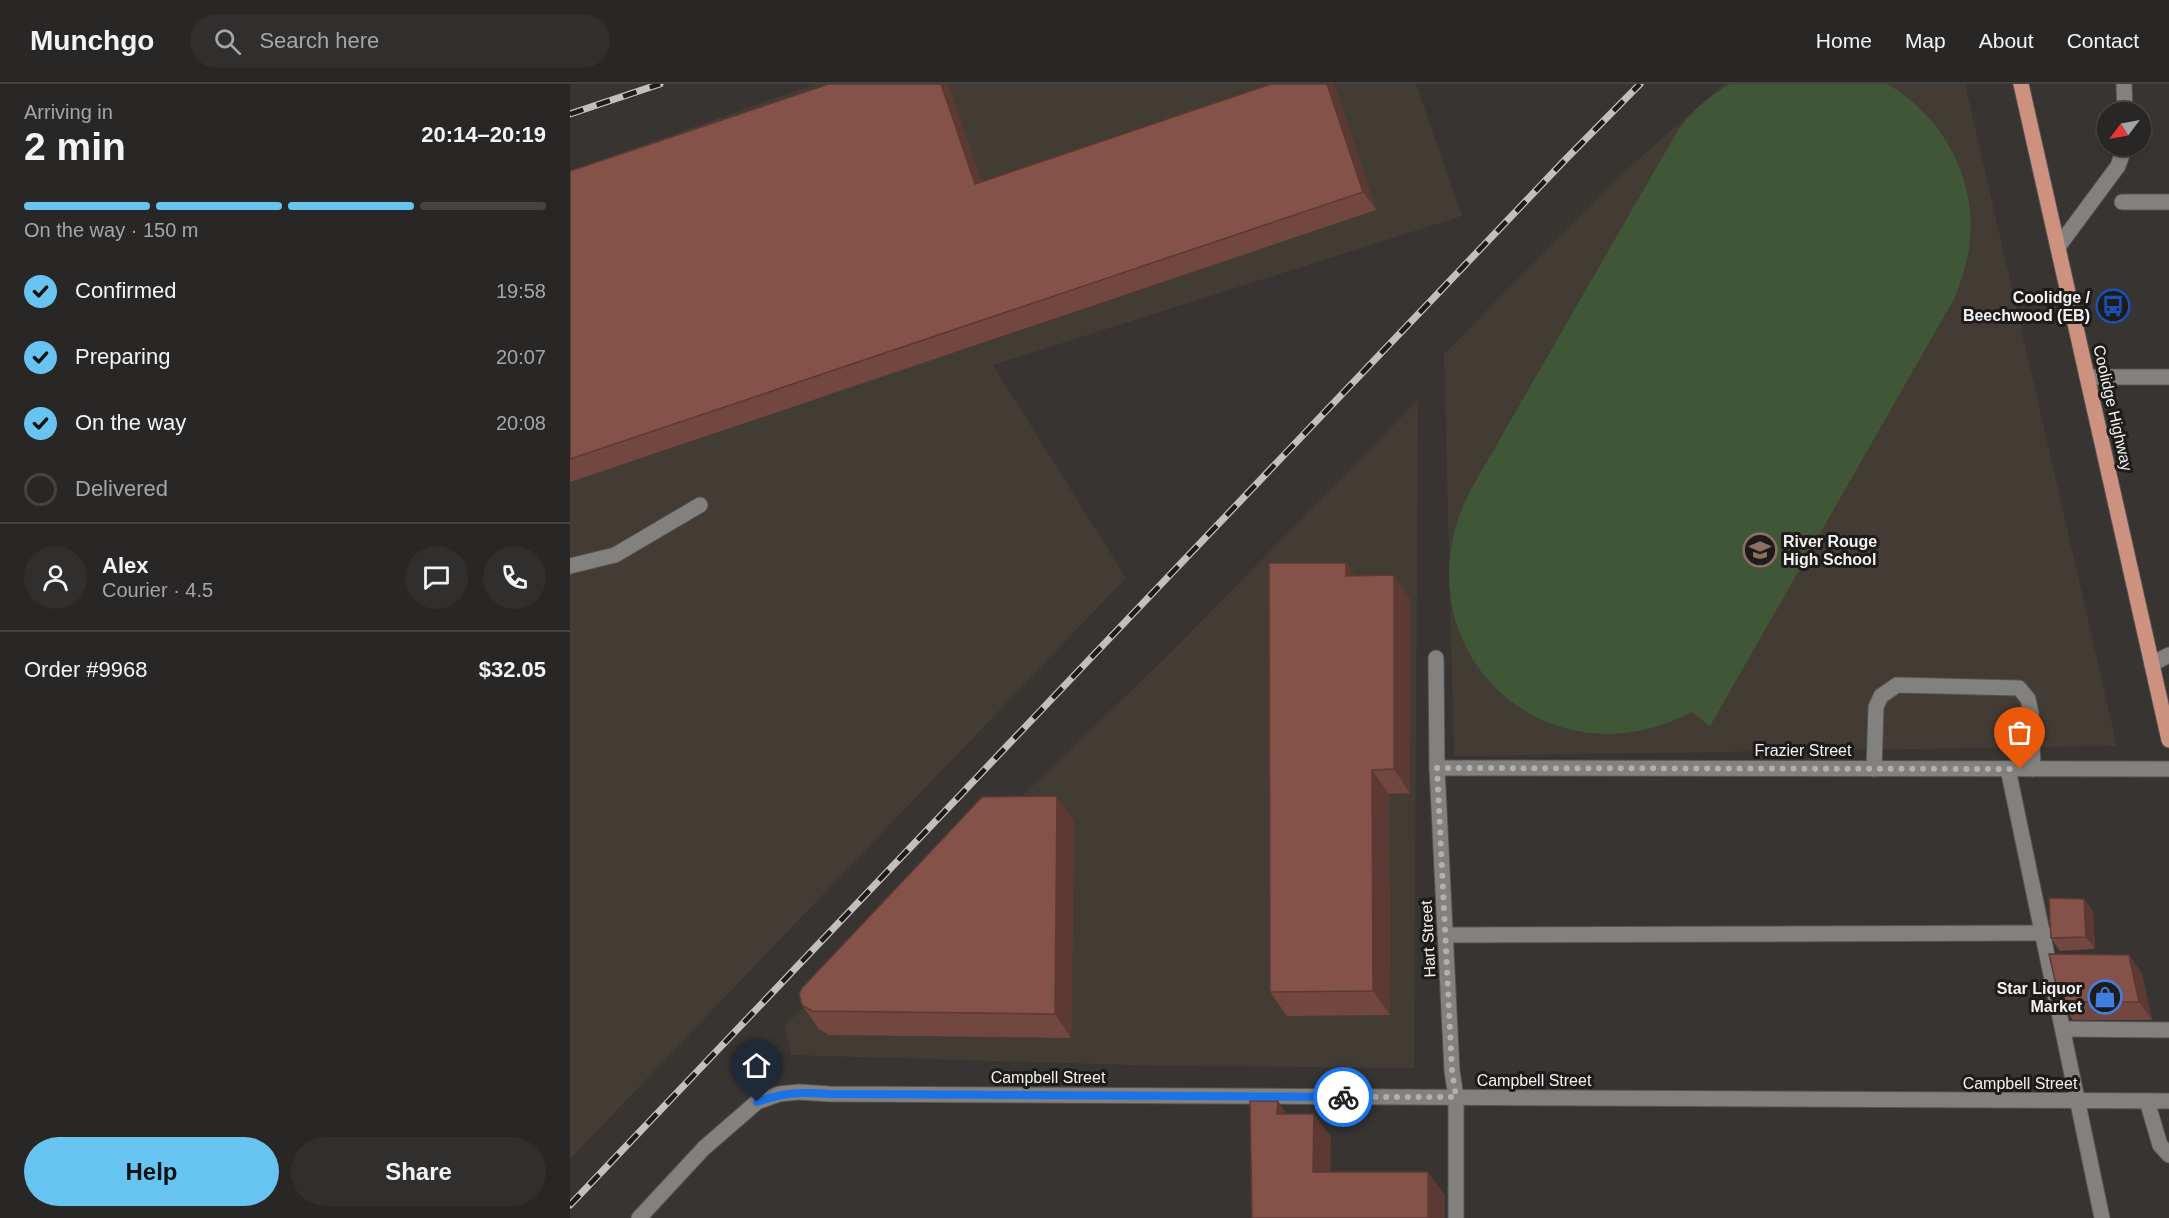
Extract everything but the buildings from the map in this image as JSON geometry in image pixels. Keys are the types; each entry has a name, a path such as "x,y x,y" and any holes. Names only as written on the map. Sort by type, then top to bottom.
{"main road":[{"name":"Coolidge Highway","path":"2021,84 2168,733"}],"street":[{"path":"2124,84 2125,102"},
{"path":"2058,248 2118,166 2122,156"},
{"path":"2122,202 2169,202"},
{"path":"2087,377 2169,377"},
{"path":"570,566 615,555 700,505"},
{"path":"2152,664 2169,655"},
{"name":"Hart Street","path":"1436,658 1437,768 1452,1071 1456,1097 1456,1218"},
{"path":"1874,768 1876,707 1881,696 1897,685 2019,688 2028,699 2031,713 2033,769"},
{"name":"Frazier Street","path":"1437,768 2169,769"},
{"path":"2008,769 2102,1218"},
{"path":"1446,935 2044,933"},
{"path":"2063,1029 2169,1030"},
{"name":"Campbell Street","path":"639,1218 704,1148 757,1102 779,1094 799,1092 2169,1101"},
{"path":"2147,1101 2160,1145 2169,1155"}],"shaded area":[{"path":"815,84 1416,84 1462,216 993,365 1126,578 570,1159 570,171"},
{"name":"River Rouge High School","path":"1724,84 1965,84 2117,746 1454,756 1444,354 1617,178"},
{"path":"1418,400 1414,1068 1166,1066 791,1055 785,1025 1169,654"}],"green space":[{"path":"1730,84 1887,84 1906,97 1924,112 1939,130 1961,171 1970,216 1967,261 1955,297 1710,726 1692,712 1636,731 1583,732 1535,717 1496,688 1467,648 1451,600 1451,547 1470,491 1678,130 1702,104"}],"railway":[{"path":"570,114 660,84"},
{"path":"570,1205 1563,162 1640,84"}],"way so far":[{"path":"1343,1097 1456,1097 1452,1071 1437,768 2020,769"}],"place":[{"name":"Coolidge / Beechwood (EB)","path":"2113,306"},
{"name":"River Rouge High School","path":"1760,550"},
{"name":"Star Liquor Market","path":"2105,997"}],"route":[{"path":"757,1102 779,1094 799,1092 1343,1097"}]}
